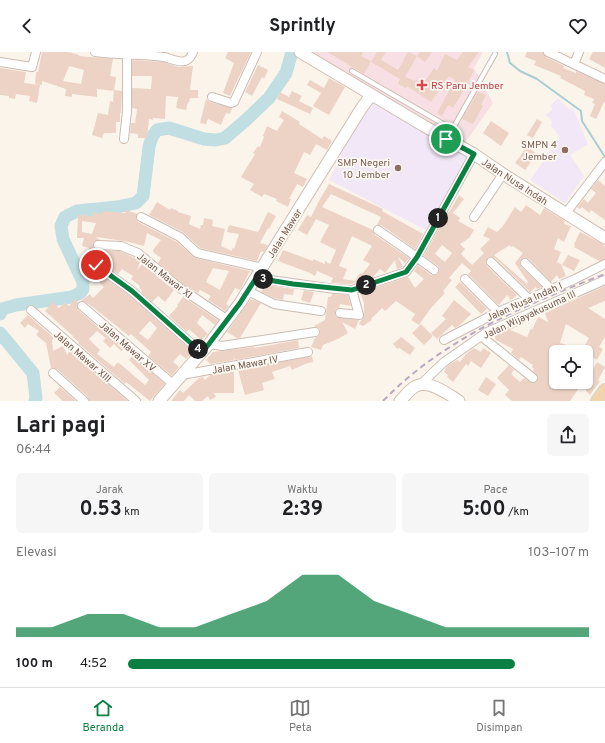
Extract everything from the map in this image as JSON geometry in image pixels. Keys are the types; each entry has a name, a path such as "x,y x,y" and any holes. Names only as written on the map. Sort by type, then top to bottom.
{"main road":[{"path":"597,401 605,390"}],"street":[{"path":"0,62 32,67 36,52"},
{"path":"95,52 127,55 150,55 182,61 189,58 193,52"},
{"path":"212,97 231,103 234,102 256,52"},
{"path":"548,52 605,79"},
{"path":"574,64 579,52"},
{"name":"Jalan Nusa Indah","path":"304,53 371,96 474,154 605,238"},
{"path":"124,139 127,111 127,55"},
{"name":"Jalan Mawar","path":"159,401 205,349 228,320 263,268 360,110 371,96"},
{"path":"256,278 293,284 352,290 406,272 417,257 474,154"},
{"path":"566,213 604,162"},
{"path":"474,218 503,174"},
{"path":"141,218 180,237 197,253 263,268"},
{"path":"378,230 434,270"},
{"name":"Jalan Mawar XI","path":"98,246 120,246 138,253 180,288 228,320"},
{"path":"491,262 528,298"},
{"path":"525,263 551,289"},
{"name":"Jalan Nusa Indah I","path":"444,340 498,312 605,264"},
{"path":"96,265 132,291 205,349 315,332"},
{"path":"465,279 498,312"},
{"name":"Jalan Wijayakusuma III","path":"420,385 444,362 493,329 605,280"},
{"path":"340,313 359,315 352,290"},
{"path":"248,291 274,304 321,311"},
{"name":"Jalan Mawar XV","path":"82,306 174,385"},
{"name":"Jalan Mawar XIII","path":"31,310 136,401"},
{"path":"481,336 533,378"},
{"name":"Jalan Mawar IV","path":"182,375 308,352"},
{"path":"54,373 84,401"},
{"path":"400,401 416,386 420,385 430,385 459,401"}],"lane":[{"path":"446,139 495,54"},
{"path":"352,71 452,129"}],"shaded area":[{"name":"RS Paru Jember","path":"312,52 483,52 474,68 493,103 465,143 388,102"},
{"name":"SMPN 4 Jember","path":"558,98 569,109 573,108 588,144 570,155 584,176 565,203 530,180 560,137 551,126 552,121 546,115 553,109 550,106"},
{"name":"SMP Negeri 10 Jember","path":"373,101 469,156 426,230 329,180 351,135"}],"building":[{"path":"42,52 69,52 79,56 113,59 110,76 116,77 114,91 97,89 97,97 72,94 72,97 65,96 66,89 42,81 42,85 35,84 36,72 38,72","holes":["69,66 84,70 81,84 63,81"]},
{"path":"228,52 251,52 230,96 223,93 234,63 225,58"},
{"path":"327,52 363,52 361,56 371,61 364,74"},
{"path":"377,52 386,52 381,60 398,70 408,52 417,56 405,77 423,84 434,68 437,71 445,54 457,60 463,52 479,52 468,67 474,70 466,87 453,108 448,105 442,116 437,113 455,80 449,76 431,102 407,86 406,88 398,84 400,79 371,62"},
{"path":"420,52 432,52 425,62 417,56"},
{"path":"527,52 543,52 546,57 564,66 563,68 576,73 576,71 605,84 605,103 604,102 596,119 590,116 595,104 592,103 594,99 584,95 585,91 560,78 561,76 534,65 536,61 525,57"},
{"path":"593,52 605,52 605,68 589,59"},
{"path":"132,60 163,62 179,67 193,66 190,90 198,90 198,98 190,98 186,110 176,108 178,97 166,96 165,119 149,119 147,138 138,138 138,134 130,133 131,123 135,123 137,109 132,108 132,88 151,89 152,76 132,76"},
{"path":"258,65 268,70 264,79 262,77 252,96 245,92"},
{"path":"0,68 26,72 24,83 40,85 37,103 29,101 30,96 16,94 15,99 9,98 9,96 0,95"},
{"path":"329,78 345,87 329,115 313,106 321,93 307,85 310,80 324,88"},
{"path":"114,90 122,91 120,122 116,122 116,133 104,133 102,138 92,135 98,113 108,115 110,101 113,102"},
{"path":"292,91 302,96 299,101 313,108 310,114 277,99 280,92 289,97"},
{"path":"478,92 486,95 481,105 483,106 473,124 462,119"},
{"path":"206,99 210,102 232,108 230,114 226,113 221,125 208,119 206,124 200,123"},
{"path":"282,111 300,122 299,124 322,139 324,136 332,141 327,150 316,144 310,155 304,152 294,173 307,179 303,187 297,184 289,199 291,199 288,207 276,201 277,199 264,194 262,197 250,190 254,184 241,177 255,154 253,153 258,146 260,147 267,126 277,131 284,120 279,117"},
{"path":"537,119 542,122 533,138 527,135"},
{"path":"491,121 509,133 501,146 483,133"},
{"path":"527,147 537,154 525,170 515,163"},
{"path":"598,180 605,186 605,220 591,210 589,213 582,207 580,209 577,207 584,199 588,203 596,193 591,189"},
{"path":"329,184 383,209 382,211 423,234 415,249 381,225 377,225 381,217 331,194 322,207 373,230 375,235 409,258 405,263 398,257 403,267 397,269 395,260 385,273 380,269 373,277 351,284 333,283 331,282 333,278 317,271 315,276 278,261 283,250 313,261 313,259 325,264 325,261 330,264 336,250 320,242 329,225 316,219 307,235 298,230 307,215 311,217","holes":["352,236 372,246 363,260 370,264 362,274 360,273 355,281 343,279 347,269 339,266"]},
{"path":"459,195 464,199 453,213 460,218 458,221 474,230 469,238 460,244 465,249 461,254 472,265 484,253 480,249 490,239 483,236 488,227 497,232 503,226 515,207 521,212 526,205 540,215 544,208 565,221 564,224 571,226 564,242 558,238 554,249 561,252 557,262 561,264 566,276 559,279 557,275 551,282 529,259 523,258 520,261 521,267 542,287 537,289 536,287 530,292 495,258 489,257 486,261 487,266 517,295 511,300 507,295 499,305 468,274 471,271 462,263 449,278 452,280 443,291 445,293 431,308 419,325 411,320 415,314 396,301 385,311 382,308 371,319 372,320 363,326 359,324 364,316 364,303 360,293 408,277 415,288 424,279 414,271 418,265 431,275 438,274 438,266 424,256","holes":["442,245 452,253 445,262 435,254","510,245 510,247 513,246 523,253 515,263 528,282 527,284 494,255"]},
{"path":"157,202 170,210 171,208 191,216 189,224 200,229 201,225 203,225 204,218 213,220 212,226 225,229 221,246 232,251 239,234 227,232 229,225 258,232 268,212 276,216 260,243 268,245 264,252 261,251 257,261 200,248 183,232 149,215"},
{"path":"126,210 137,214 136,218 138,222 177,242 195,258 250,271 240,290 235,288 226,304 229,306 225,311 208,300 211,296 200,290 198,293 183,284 158,263 161,258 153,252 153,250 161,240 147,233 144,246 96,237 100,240 94,242 93,247 97,250 120,251 135,258 140,262 137,270 142,264 174,290 165,302 158,296 152,302 141,292 140,286 131,279 133,276 122,269 118,274 99,261 95,260 98,256 88,254 89,248 82,246 84,238 77,238 78,215 93,216 93,212 102,214 103,211 125,213","holes":["82,221 96,223 92,234 82,232","213,268 229,271 220,290 206,282"]},
{"path":"580,232 603,244 605,248 605,259 599,261 574,247"},
{"path":"568,255 580,260 574,271 562,265"},
{"path":"95,271 129,295 193,352 186,359 180,354 173,362 179,367 172,376 148,356 151,352 131,334 129,336 93,307 81,301 90,294 93,298 104,287 92,275","holes":["150,321 157,328 148,340 139,333"]},
{"path":"460,282 487,309 481,314 455,287"},
{"path":"266,285 294,289 293,295 284,294 283,300 274,298 261,292"},
{"path":"605,286 605,301 588,308 605,319 605,337 599,347 603,349 597,360 593,357 593,345 585,345 589,338 566,324 560,343 566,345 549,345 549,389 578,389 570,401 512,401 505,395 509,390 497,378 509,365 514,370 511,374 520,382 524,378 535,383 538,376 533,371 533,365 521,357 519,360 511,353 513,349 496,340 494,335 528,320 510,330 527,337 538,317 548,322 545,313"},
{"path":"304,290 314,292 310,303 301,300"},
{"path":"332,294 348,295 351,306 340,304 339,308 336,309 335,312 336,317 359,320 355,329 342,322 348,333 323,345 321,350 311,347 315,338 320,334 320,329 314,326 325,320 328,297 331,297"},
{"path":"183,297 218,320 215,325 202,315 197,323 208,334 201,340 189,329 187,332 169,316 178,306 177,305"},
{"path":"75,299 78,302 78,310 124,349 121,351 114,344 110,348 103,341 106,338 97,331 89,339 100,350 97,354 114,367 117,363 119,363 145,385 149,380 129,360 132,356 165,384 150,401 126,382 125,384 78,343 79,342 73,336 45,311 53,302 59,308 65,303 69,306"},
{"path":"251,299 261,303 240,338 237,338 227,332"},
{"path":"454,300 471,314 459,326 455,328 452,325 437,339 431,333 446,319 442,316"},
{"path":"28,315 54,338 52,340 53,351 63,346 67,355 70,351 128,401 89,401 88,397 57,369 51,368 46,343 36,335 39,331 28,324 25,328 20,323"},
{"path":"421,324 433,336 424,345 412,333"},
{"path":"401,337 415,348 410,355 399,348 397,349 393,344"},
{"path":"298,340 299,348 235,360 234,358 234,360 211,364 206,360 213,352 255,348"},
{"path":"474,348 481,352 483,348 491,353 481,368 471,361 468,366 466,364 453,382 444,372 447,366 457,360 460,362 466,354"},
{"path":"312,356 313,362 292,370 290,366 272,372 275,379 262,383 264,390 245,395 238,370"},
{"path":"597,362 605,367 598,380 600,381 590,395 586,389 593,389 593,369"},
{"path":"234,371 234,393 214,393 216,397 210,400 208,396 202,401 195,401 189,395 184,401 171,401 180,390 183,393 199,378 203,377 205,380 210,375"},
{"path":"486,377 496,384 488,396 478,390"},
{"path":"60,387 76,401 63,401 54,393"}],"waterway":[{"path":"0,314 2,309 16,305 72,297 80,293 83,289 83,282 63,239 61,226 65,217 77,211 117,207 136,203 143,196 149,147 152,137 157,130 169,128 204,139 216,140 225,138 269,98 286,73 292,52"},
{"path":"507,52 510,63 520,71 537,79 581,111 582,121 605,157"},
{"path":"0,333 33,373 36,398 35,401"}],"railway":[{"path":"383,401 432,359 459,341 516,311 605,274"}],"place":[{"name":"RS Paru Jember","path":"422,85"},
{"name":"SMPN 4 Jember","path":"565,150"},
{"name":"SMP Negeri 10 Jember","path":"398,168"}],"route":[{"path":"96,265 132,291 158,316 202,353 240,303 256,278 293,284 352,290 406,272 417,257 474,154 446,139"}]}
